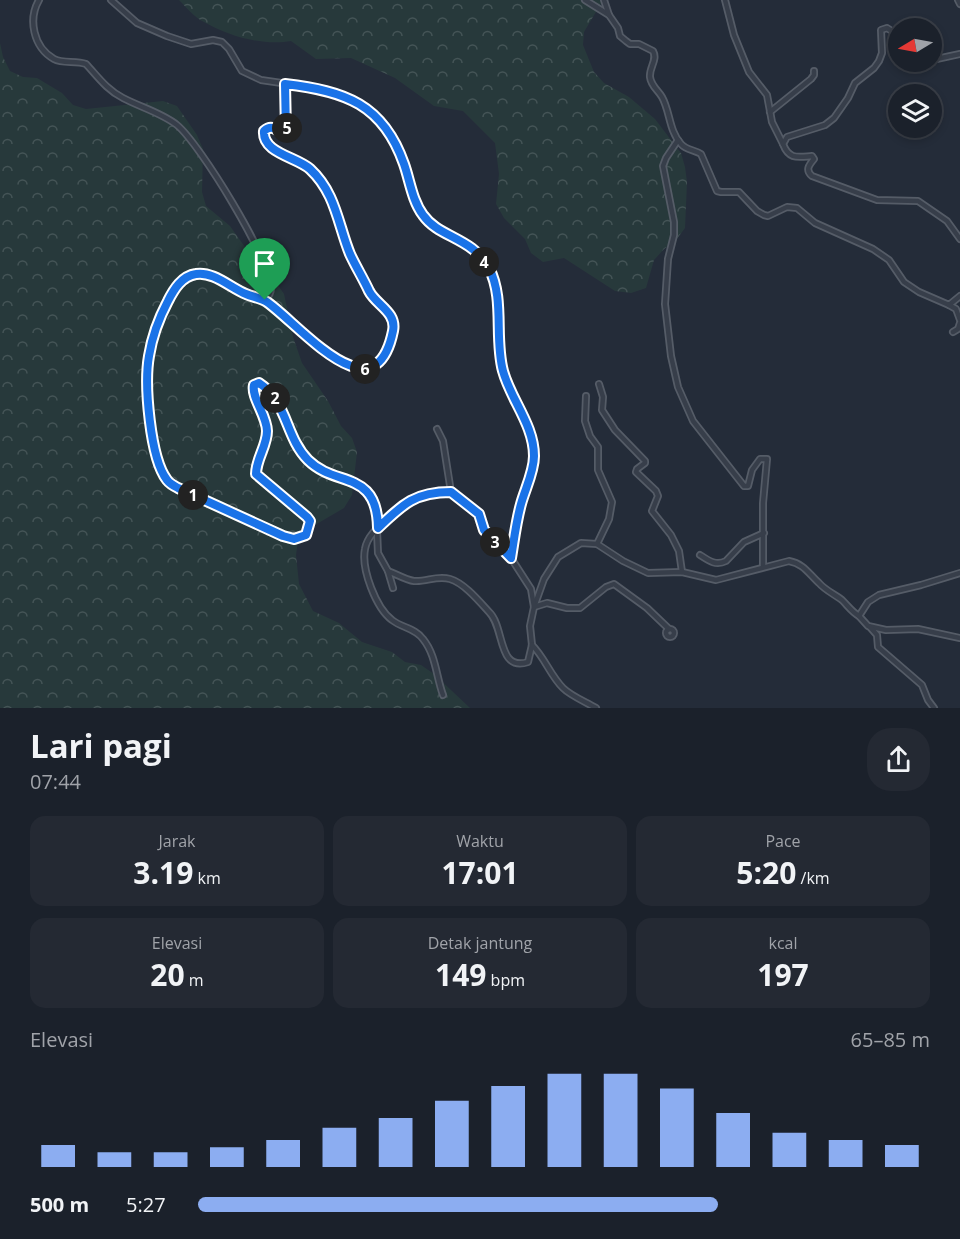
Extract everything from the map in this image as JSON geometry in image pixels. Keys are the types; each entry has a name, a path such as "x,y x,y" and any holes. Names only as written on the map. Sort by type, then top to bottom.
{"street":[{"path":"39,0 33,16 34,31 40,44 51,57 61,61 86,64 102,83 121,97 177,124 200,152 236,208 262,258 271,288 265,300"},
{"path":"111,0 137,23 167,36 191,44 213,40 222,42 245,73 261,80 343,95 374,114 397,144 416,204 423,216 432,225 472,247 488,267 496,294 503,372 529,433 534,457 521,504 511,558"},
{"path":"585,0 609,15"},
{"path":"604,0 620,36 630,44 645,46 655,54 650,71 651,84 663,100 678,140 684,147 701,154 717,191 739,192 757,211 768,216 787,207 797,208 815,223 880,252 889,260 904,282 919,292 956,309 960,322 958,329 953,332"},
{"path":"725,0 734,35 749,72 767,95 774,128 787,153 795,158 813,156 808,167 812,176 877,200 918,201 946,221 960,239"},
{"path":"958,0 960,4"},
{"path":"783,144 787,137 825,125 832,120 848,98 855,83 879,61 882,54 881,30 888,29"},
{"path":"942,58 960,54"},
{"path":"770,112 812,79 814,71"},
{"path":"285,84 286,132 283,134 276,128 268,128 264,131 265,140 271,147 307,167 323,186 336,212 351,256 372,297 392,317 393,332 385,357 377,365 368,369 349,366 324,351 265,300 246,294 204,274 188,276 173,290 155,330 147,368 155,450 167,481 178,488 283,536 294,539 306,535 310,521 307,517 256,474 267,431 265,417 253,391 254,385 259,383 282,408 294,438 308,459 318,468 346,478 369,494 376,507 378,553 393,588"},
{"path":"678,140 663,166 675,222 665,291 671,356 678,387 693,421 724,458 739,481 744,486 748,486 755,465 760,459 767,459 763,503 764,567"},
{"path":"949,305 960,296"},
{"path":"599,384 603,397 602,410 615,430 645,460 645,464 636,472 656,491 658,496 652,506 652,511 671,535 679,551 682,572"},
{"path":"586,396 585,421 590,436 598,447 598,470 612,502 609,519 597,544"},
{"path":"437,429 443,441 451,492"},
{"path":"443,695 433,658 426,643 416,632 388,618 369,583 365,568 365,549 378,528 411,499 427,492 451,492 479,514 484,530 511,558 531,589 534,607"},
{"path":"700,555 715,563 722,563 744,542 764,533"},
{"path":"388,572 413,581 438,577 452,579 459,584 492,614 498,626 504,650 513,664 518,665 528,662 532,645 530,626 544,579 558,557 581,543 597,544 622,561 648,573 682,572 716,580 789,561 798,563 808,570 819,584 844,602 851,612 859,616 875,631 878,646 922,685 934,708"},
{"path":"859,616 868,602 879,595 960,573"},
{"path":"534,607 547,603 567,608 580,608 606,587 614,584 647,608 669,629"},
{"path":"868,626 886,630 918,629 960,638"},
{"path":"532,645 543,656 554,677 564,689 596,708"}],"green space":[{"path":"179,0 603,0 584,32 583,45 594,72 604,83 629,97 655,119 681,153 687,182 685,228 676,240 654,260 646,288 631,293 615,291 564,258 543,262 531,253 525,239 504,218 496,204 499,174 495,143 463,111 434,106 395,78 351,58 316,59 291,41 257,41 224,32 200,20"},
{"path":"0,43 3,57 10,71 23,77 37,78 62,93 73,105 86,109 163,101 177,106 197,135 203,149 202,192 206,206 230,226 247,250 259,258 284,294 293,337 302,363 328,401 341,426 352,438 357,452 352,495 344,508 308,529 298,540 296,555 299,584 313,611 339,623 362,642 392,652 405,662 421,665 434,674 470,708 0,708"}],"route":[{"path":"285,84 343,95 374,114 387,128 397,144 416,204 423,216 438,229 472,247 488,267 495,284 503,372 529,433 534,457 521,504 511,558 484,530 479,514 451,492 427,492 411,499 378,528 376,507 369,494 346,478 318,468 308,459 294,438 282,408 258,382 254,385 253,391 265,417 267,431 256,474 307,517 310,521 306,535 294,539 288,538 167,481 155,450 147,368 155,330 173,290 188,276 204,274 246,294 265,300 324,351 349,366 356,369 368,369 377,365 385,357 393,332 392,317 372,297 351,256 329,196 314,173 268,145 264,137 264,131 268,128 276,128 283,134 286,132 285,84"}]}
